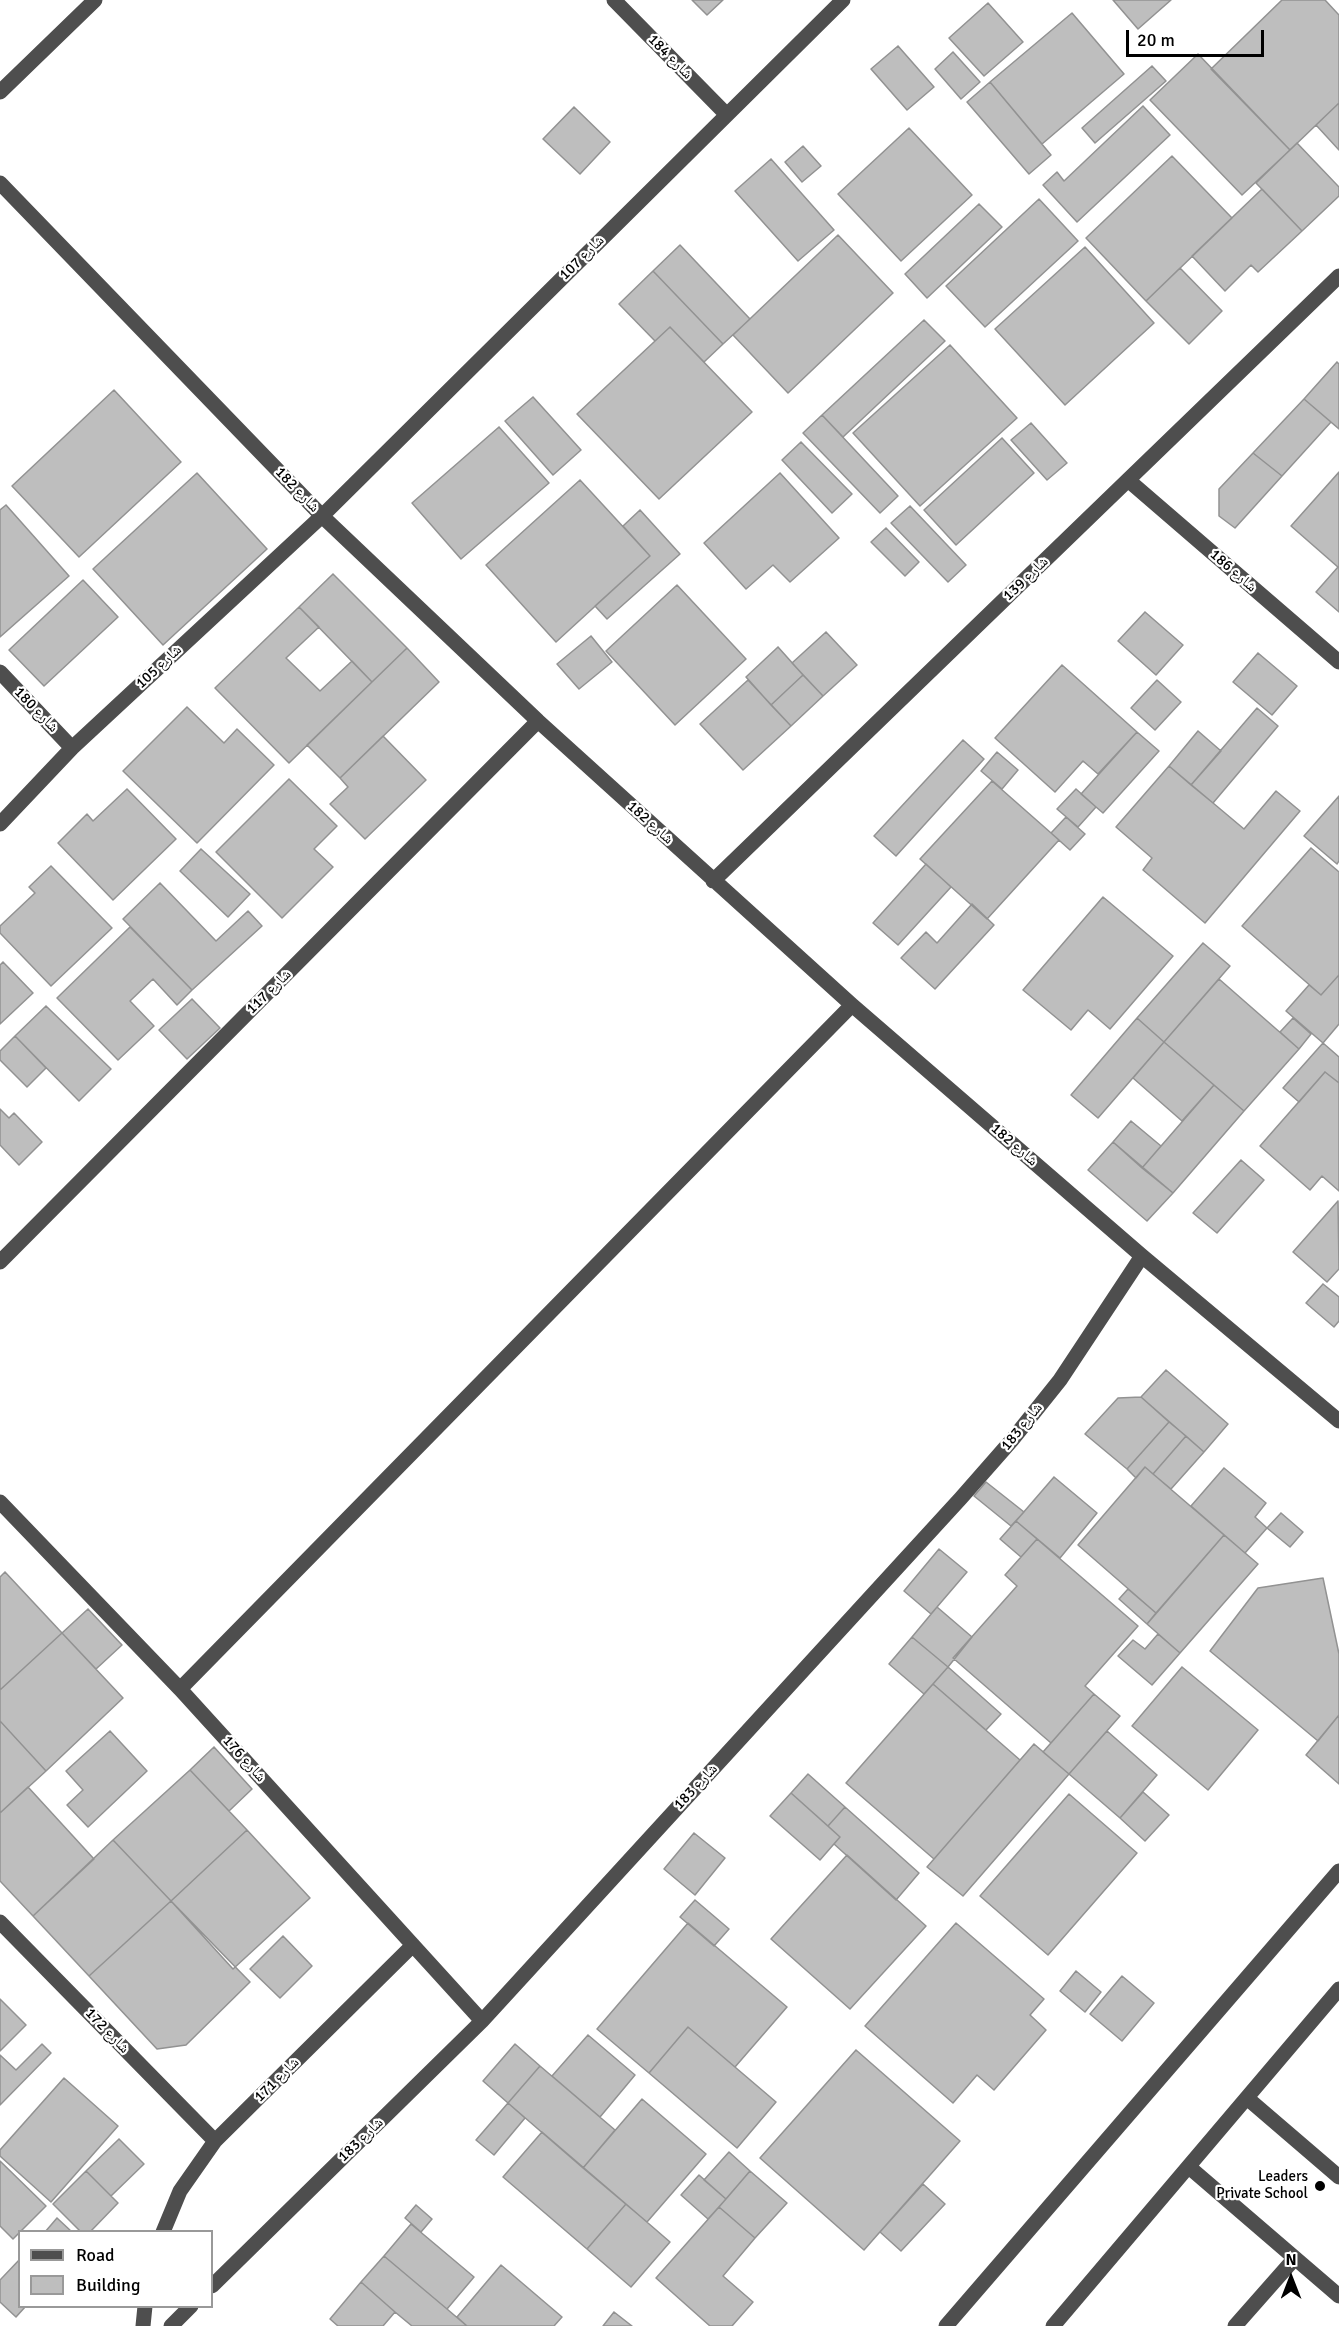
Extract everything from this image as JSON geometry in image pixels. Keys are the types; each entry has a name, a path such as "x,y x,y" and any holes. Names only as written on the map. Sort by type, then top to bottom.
{"street":[{"path":"0,92 95,0"},
{"name":"شارع 184","path":"614,0 727,115"},
{"name":"شارع 107","path":"322,516 843,0"},
{"name":"شارع 182","path":"0,183 322,516 538,722 852,1005 1142,1256 1339,1421"},
{"name":"شارع 139","path":"714,881 1339,276"},
{"name":"شارع 186","path":"1128,480 1339,662"},
{"name":"شارع 105","path":"0,824 72,748 322,516"},
{"name":"شارع 180","path":"0,672 72,748"},
{"name":"شارع 117","path":"0,1262 538,722"},
{"path":"180,1689 852,1005"},
{"name":"شارع 183","path":"213,2285 482,2021 1012,1440 1072,1362 1142,1256"},
{"name":"شارع 176","path":"0,1502 180,1689 482,2021"},
{"path":"946,2326 1339,1871"},
{"name":"شارع 172","path":"2,1926 215,2141"},
{"name":"شارع 171","path":"164,2230 180,2191 215,2141 414,1945"},
{"path":"1053,2326 1339,1989"},
{"path":"1247,2098 1339,2177"},
{"path":"1189,2167 1339,2296"},
{"path":"1235,2326 1295,2258"},
{"path":"143,2326 145,2308"},
{"path":"171,2326 190,2308"}],"building":[{"path":"692,0 723,0 707,15"},
{"path":"1113,0 1171,0 1138,29"},
{"path":"1282,0 1325,0 1339,15 1339,103 1290,150 1211,69"},
{"path":"988,3 1023,42 984,76 949,38"},
{"path":"1072,13 1124,74 1042,144 990,82"},
{"path":"898,46 934,87 907,110 871,69"},
{"path":"953,52 980,82 961,99 935,69"},
{"path":"1198,54 1290,150 1242,195 1150,100"},
{"path":"1152,66 1166,81 1095,143 1082,128"},
{"path":"990,82 1051,155 1029,174 967,102"},
{"path":"1339,103 1339,150 1316,125"},
{"path":"1143,106 1170,135 1077,222 1043,185 1057,172 1064,181"},
{"path":"574,107 610,142 580,174 543,139"},
{"path":"909,128 972,195 901,261 838,194"},
{"path":"1297,143 1339,187 1339,196 1302,231 1256,183"},
{"path":"803,146 821,166 802,182 785,162"},
{"path":"1172,156 1232,218 1146,301 1086,238"},
{"path":"771,159 834,230 798,261 735,191"},
{"path":"1262,189 1302,231 1258,272 1251,265 1225,291 1192,256"},
{"path":"1039,199 1078,241 985,327 946,286"},
{"path":"979,204 1002,227 927,298 905,274"},
{"path":"838,235 893,293 788,393 733,335"},
{"path":"680,245 750,319 723,344 653,271"},
{"path":"1085,247 1154,323 1065,405 995,329"},
{"path":"1180,268 1222,311 1189,344 1146,301"},
{"path":"653,271 723,344 704,362 670,327 655,341 619,304"},
{"path":"924,320 945,341 843,437 822,415"},
{"path":"670,327 752,412 659,499 577,414"},
{"path":"950,345 1017,418 920,506 853,433"},
{"path":"1337,362 1339,364 1339,429 1304,399"},
{"path":"114,390 181,462 79,557 12,486"},
{"path":"533,397 581,450 553,475 505,421"},
{"path":"1304,399 1331,422 1282,476 1253,453"},
{"path":"822,415 898,496 880,513 803,433"},
{"path":"1031,423 1067,463 1047,480 1011,440"},
{"path":"499,427 549,483 461,559 412,503"},
{"path":"1002,438 1034,473 956,545 924,510"},
{"path":"801,442 852,494 832,513 782,460"},
{"path":"1253,453 1282,476 1235,528 1219,516 1219,489"},
{"path":"1339,472 1339,568 1291,526"},
{"path":"197,473 267,549 163,645 93,569"},
{"path":"780,473 839,538 790,582 773,565 746,589 704,543"},
{"path":"580,480 650,556 556,642 486,565"},
{"path":"6,505 69,576 0,637 0,510"},
{"path":"910,506 966,565 948,582 891,523"},
{"path":"640,510 680,554 607,619 595,606 650,556 623,526"},
{"path":"886,528 919,562 905,576 871,542"},
{"path":"1339,568 1339,612 1316,592"},
{"path":"333,574 407,648 372,682 299,607"},
{"path":"83,580 118,617 44,686 9,650"},
{"path":"677,585 746,659 675,725 606,651"},
{"path":"299,607 319,627 286,658 320,691 352,661 372,682 289,763 215,688"},
{"path":"1145,612 1183,645 1156,675 1118,641"},
{"path":"826,632 857,665 823,696 792,663"},
{"path":"591,636 612,662 579,689 557,664"},
{"path":"778,647 803,675 771,705 746,677"},
{"path":"407,648 439,682 340,778 307,745"},
{"path":"1258,653 1297,686 1272,715 1233,682"},
{"path":"1062,665 1137,732 1098,774 1083,761 1055,792 995,738"},
{"path":"803,675 823,696 791,726 771,705"},
{"path":"748,680 791,726 743,770 700,724"},
{"path":"1157,680 1181,702 1155,730 1131,708"},
{"path":"187,707 224,743 237,729 274,765 197,843 123,771"},
{"path":"1257,708 1278,726 1213,803 1191,785"},
{"path":"1198,731 1221,751 1191,785 1169,766"},
{"path":"1137,732 1159,751 1103,813 1081,794"},
{"path":"383,736 426,780 365,839 330,804 348,787 340,778"},
{"path":"963,740 984,759 896,856 874,836"},
{"path":"997,752 1018,770 1002,789 981,771"},
{"path":"1169,766 1244,829 1276,791 1300,811 1205,923 1143,870 1152,858 1116,827"},
{"path":"289,779 337,826 314,849 333,867 282,918 216,852"},
{"path":"992,781 1059,840 987,919 920,859"},
{"path":"127,789 176,839 113,900 58,843 87,814 93,821"},
{"path":"1076,789 1096,807 1078,827 1057,809"},
{"path":"1339,796 1339,861 1337,864 1304,836"},
{"path":"1066,817 1085,834 1070,850 1051,833"},
{"path":"1311,848 1339,872 1339,975 1321,995 1242,926"},
{"path":"201,849 250,894 228,917 180,871"},
{"path":"926,864 951,887 898,945 873,923"},
{"path":"51,866 112,928 51,986 0,933 0,926 35,893 29,887"},
{"path":"160,883 216,941 248,911 262,926 192,990 123,919"},
{"path":"1103,897 1173,956 1110,1029 1088,1010 1071,1030 1023,990"},
{"path":"972,904 994,925 935,989 901,958 926,932 937,943"},
{"path":"130,927 192,990 177,1005 153,979 130,1001 154,1026 118,1060 57,998"},
{"path":"1203,943 1230,966 1164,1042 1137,1018"},
{"path":"3,962 33,993 0,1024 0,965"},
{"path":"1339,975 1339,1024 1323,1043 1286,1011 1309,985 1321,995"},
{"path":"1219,979 1299,1049 1244,1111 1164,1042"},
{"path":"192,999 220,1028 187,1059 159,1030"},
{"path":"46,1006 111,1069 79,1101 15,1036"},
{"path":"1137,1018 1164,1042 1098,1118 1071,1095"},
{"path":"1293,1018 1311,1034 1299,1049 1280,1032"},
{"path":"15,1036 46,1068 27,1087 0,1060 0,1051"},
{"path":"1164,1042 1214,1085 1182,1121 1133,1078"},
{"path":"1323,1043 1339,1057 1339,1083 1325,1072 1299,1102 1283,1088"},
{"path":"1325,1072 1339,1083 1339,1191 1322,1176 1310,1190 1260,1146"},
{"path":"1214,1085 1244,1111 1173,1193 1142,1168"},
{"path":"0,1109 9,1118 14,1113 42,1142 19,1165 0,1145"},
{"path":"1131,1121 1161,1146 1142,1168 1113,1142"},
{"path":"1113,1142 1173,1193 1147,1221 1088,1170"},
{"path":"1241,1160 1264,1180 1217,1233 1193,1213"},
{"path":"1338,1201 1339,1269 1327,1282 1293,1252"},
{"path":"1323,1284 1339,1297 1339,1321 1334,1327 1306,1303"},
{"path":"1166,1370 1228,1424 1204,1452 1141,1397"},
{"path":"1141,1397 1169,1422 1127,1469 1085,1434 1118,1398"},
{"path":"1169,1422 1186,1436 1153,1474 1145,1467 1136,1478 1127,1469"},
{"path":"1186,1436 1204,1452 1171,1489 1153,1474"},
{"path":"1145,1467 1224,1535 1156,1613 1078,1545"},
{"path":"1224,1468 1266,1503 1255,1517 1267,1528 1245,1553 1191,1506"},
{"path":"1054,1477 1097,1513 1060,1558 1016,1521"},
{"path":"986,1482 1024,1512 1011,1526 974,1496"},
{"path":"1281,1513 1303,1532 1290,1547 1267,1528"},
{"path":"1016,1521 1037,1539 1021,1557 1000,1539"},
{"path":"1224,1535 1258,1564 1180,1653 1147,1624"},
{"path":"1037,1539 1138,1626 1085,1686 1094,1694 1051,1743 953,1658 1017,1586 1005,1575"},
{"path":"939,1549 967,1572 931,1614 904,1591"},
{"path":"5,1572 62,1633 0,1690 0,1577"},
{"path":"1323,1578 1339,1654 1339,1715 1318,1741 1210,1651 1258,1588"},
{"path":"1128,1589 1156,1613 1147,1624 1119,1599"},
{"path":"937,1607 972,1637 948,1667 912,1637"},
{"path":"88,1609 122,1645 96,1669 62,1633"},
{"path":"62,1633 123,1698 46,1771 0,1721 0,1690"},
{"path":"1158,1634 1180,1653 1152,1685 1118,1656 1133,1640 1145,1649"},
{"path":"912,1637 948,1667 924,1694 889,1664"},
{"path":"948,1667 1001,1714 986,1730 933,1684"},
{"path":"1182,1667 1258,1730 1208,1790 1132,1726"},
{"path":"933,1684 1020,1760 934,1859 846,1783"},
{"path":"1094,1694 1120,1716 1069,1774 1043,1752"},
{"path":"1339,1715 1339,1784 1306,1755"},
{"path":"0,1721 46,1771 0,1813"},
{"path":"110,1731 147,1771 88,1827 67,1805 83,1790 66,1771"},
{"path":"1107,1731 1157,1775 1120,1818 1069,1774"},
{"path":"1034,1744 1069,1774 963,1896 927,1867"},
{"path":"214,1747 252,1789 229,1811 190,1770"},
{"path":"190,1770 247,1830 171,1901 113,1840"},
{"path":"808,1774 845,1807 828,1826 791,1793"},
{"path":"28,1787 94,1859 33,1916 0,1881 0,1813"},
{"path":"1143,1792 1169,1815 1145,1841 1120,1818"},
{"path":"791,1793 840,1837 820,1860 770,1816"},
{"path":"1069,1794 1137,1853 1048,1955 980,1896"},
{"path":"845,1807 919,1873 896,1900 834,1844 840,1837 828,1826"},
{"path":"247,1830 310,1898 233,1969 171,1901"},
{"path":"694,1833 725,1858 695,1895 664,1869"},
{"path":"113,1840 171,1901 89,1976 33,1916"},
{"path":"847,1855 926,1926 850,2009 771,1939"},
{"path":"695,1900 729,1929 714,1946 680,1917"},
{"path":"171,1901 250,1982 186,2045 157,2049 89,1976"},
{"path":"688,1923 787,2007 735,2067 688,2027 649,2073 597,2029"},
{"path":"956,1923 1044,1999 1030,2015 1046,2030 994,2090 977,2075 953,2103 865,2026"},
{"path":"283,1936 312,1966 280,1998 250,1969"},
{"path":"1076,1971 1101,1992 1085,2012 1060,1991"},
{"path":"1122,1976 1154,2003 1122,2041 1090,2014"},
{"path":"0,1999 26,2025 0,2051"},
{"path":"688,2027 776,2102 737,2148 649,2073"},
{"path":"588,2035 635,2075 600,2117 552,2076"},
{"path":"42,2044 51,2053 0,2105 0,2055 16,2070"},
{"path":"515,2044 540,2066 508,2103 483,2081"},
{"path":"856,2050 960,2141 864,2250 760,2158"},
{"path":"540,2066 615,2130 583,2168 508,2103"},
{"path":"64,2078 118,2126 51,2202 0,2156 0,2150"},
{"path":"642,2099 706,2154 647,2222 583,2168"},
{"path":"508,2103 525,2118 494,2155 476,2140"},
{"path":"542,2132 626,2204 587,2249 503,2177"},
{"path":"119,2139 144,2164 111,2196 86,2171"},
{"path":"729,2152 750,2171 726,2199 704,2180"},
{"path":"0,2161 46,2206 22,2230 18,2230 18,2234 13,2239 0,2226"},
{"path":"86,2171 118,2203 92,2230 79,2230 53,2204"},
{"path":"750,2171 787,2203 755,2238 719,2207"},
{"path":"699,2175 726,2199 708,2219 681,2195"},
{"path":"923,2184 945,2204 901,2251 880,2232"},
{"path":"626,2204 670,2242 631,2287 587,2249"},
{"path":"416,2205 432,2219 421,2232 405,2218"},
{"path":"719,2207 755,2238 723,2276 753,2302 732,2326 710,2326 656,2278"},
{"path":"57,2218 70,2230 47,2230"},
{"path":"411,2224 474,2277 447,2309 384,2256"},
{"path":"384,2256 467,2326 412,2326 395,2312 361,2282"},
{"path":"18,2261 18,2308 24,2308 16,2317 0,2302 0,2280"},
{"path":"501,2265 562,2317 554,2326 467,2326 457,2317"},
{"path":"361,2282 395,2312 383,2326 338,2326 330,2319"},
{"path":"614,2312 632,2326 603,2326"}],"place":[{"name":"Leaders Private School","path":"1320,2186"}]}
